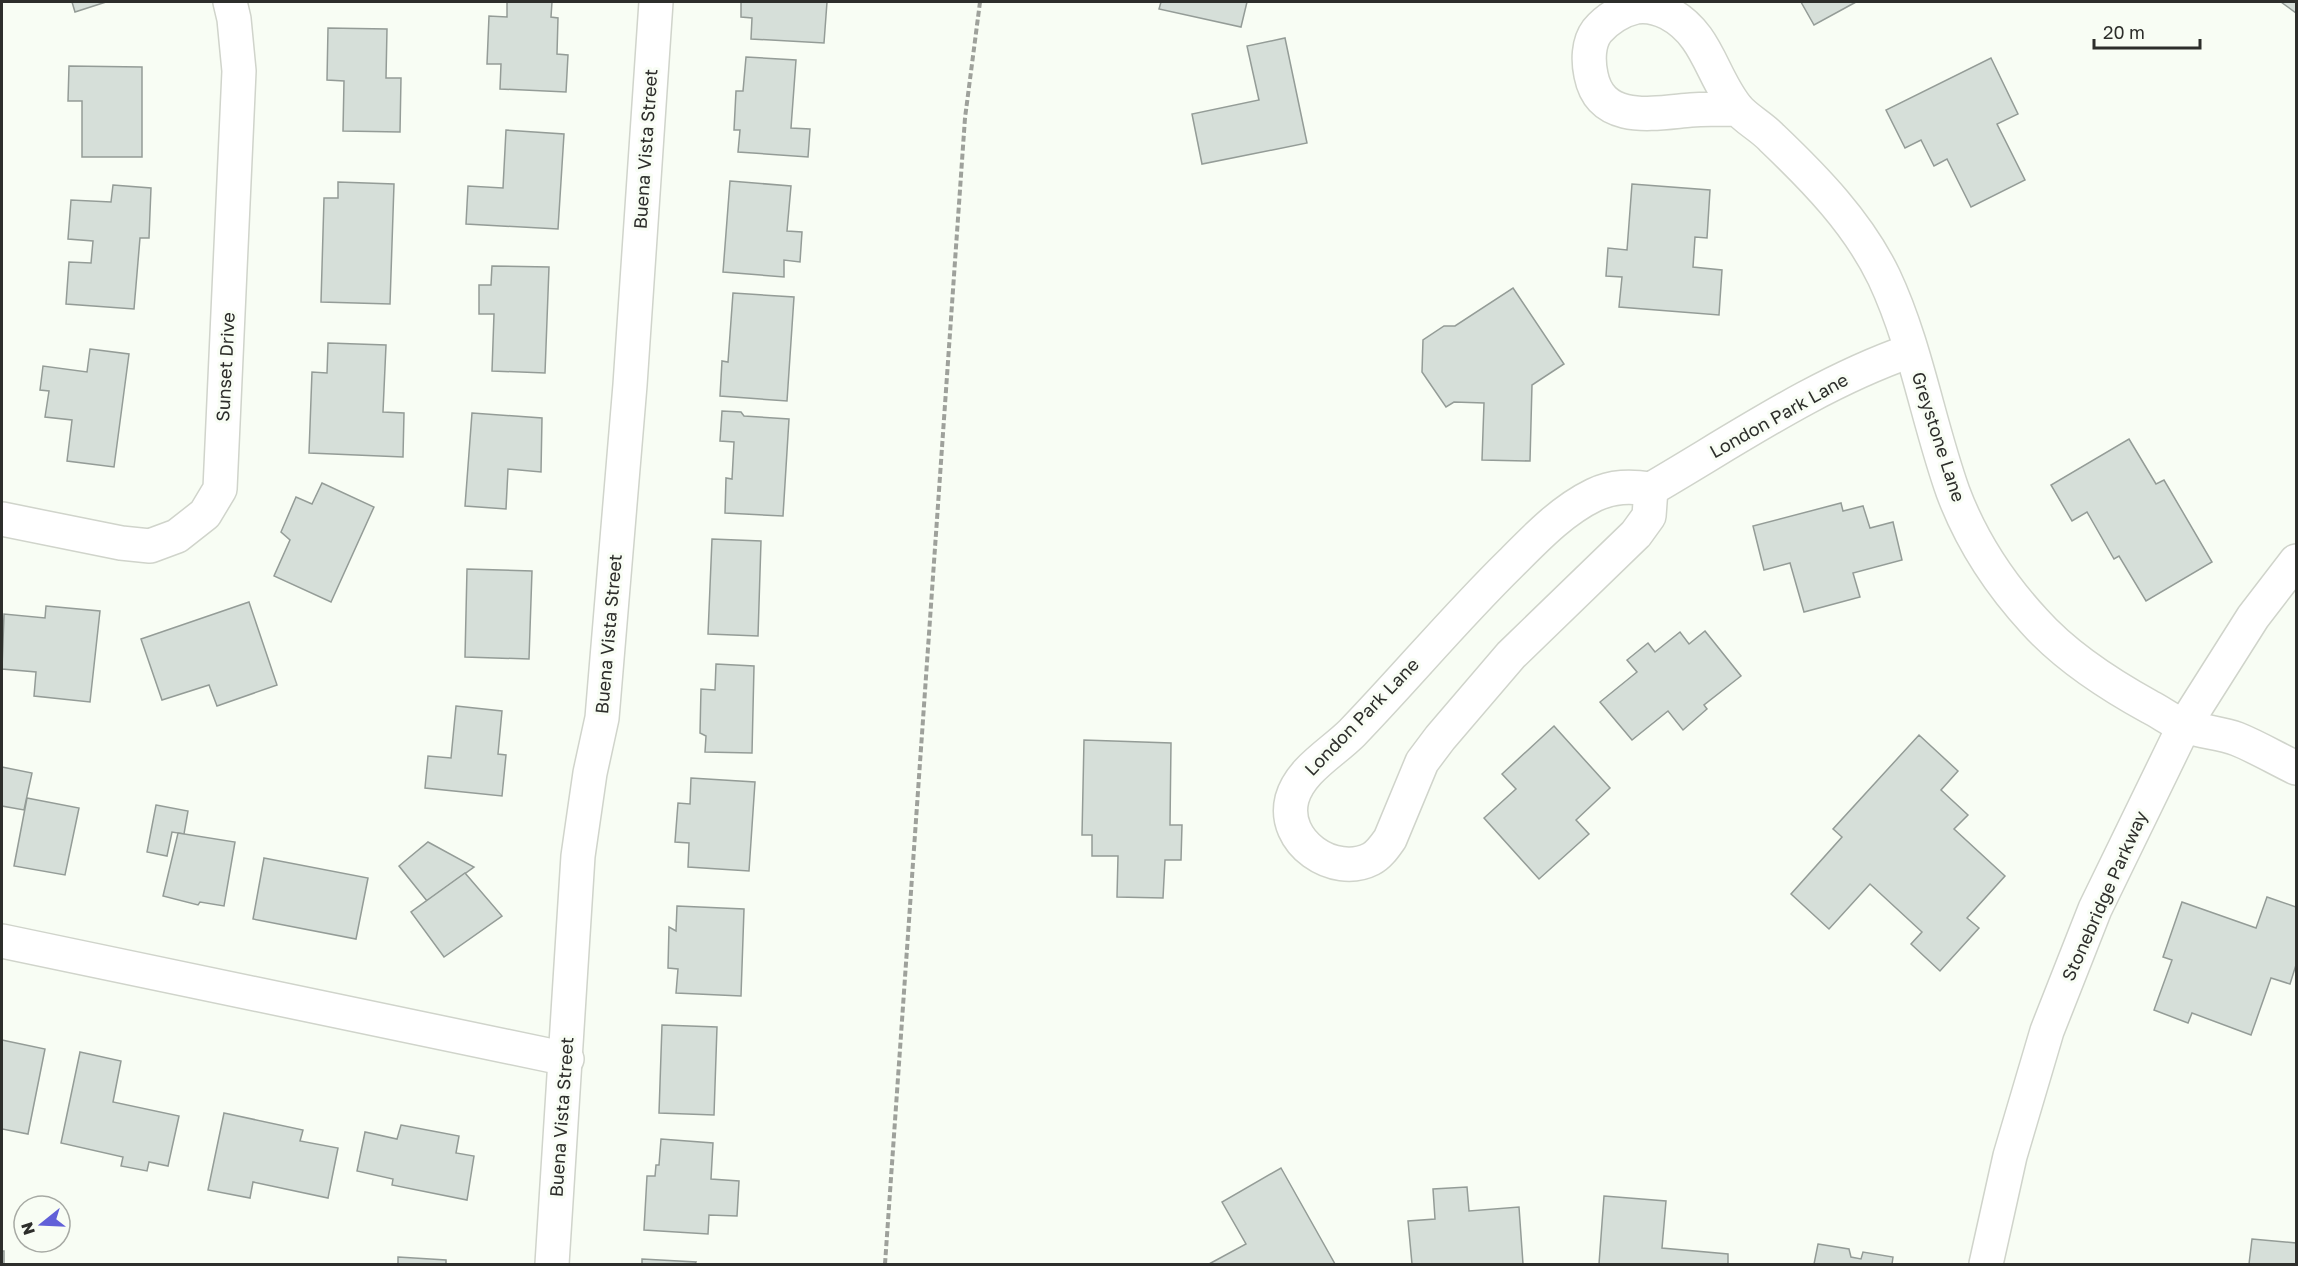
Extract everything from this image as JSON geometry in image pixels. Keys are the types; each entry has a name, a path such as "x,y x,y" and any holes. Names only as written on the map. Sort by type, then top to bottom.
{"street":[{"name":"Sunset Drive","path":"2,519 121,543 150,546 177,537 205,514 220,489 239,72 230,2"},
{"name":"Buena Vista Street","path":"552,1264 567,1059 578,856 603,706 630,385 656,2"},
{"name":"Greystone Lane","path":"1738,109 1800,165 1857,233 1883,276 1910,351 1953,492 1978,545 2004,585 2034,622 2067,653 2121,691 2184,726 2236,739 2296,768"},
{"name":"London Park Lane","path":"1651,489 1649,516 1636,534 1511,655 1422,762 1390,839 1382,849 1372,858 1342,865 1324,860 1309,850 1299,837 1293,820 1292,800 1300,782 1313,767 1351,734 1475,597 1544,530 1594,495 1623,486 1651,489 1807,398 1869,365 1910,351"},
{"name":"Stonebridge Parkway","path":"1986,1264 2010,1156 2047,1031 2095,909 2184,726 2253,617 2296,561"},
{"path":"2,941 567,1059"}],"path":[{"path":"885,1264 964,130 980,2"}],"building":[{"path":"72,2 106,2 75,12"},
{"path":"507,2 552,2 551,17 558,18 557,54 568,55 566,92 500,89 501,64 487,64 489,16 507,17"},
{"path":"741,2 827,2 824,43 751,39 752,18 741,17"},
{"path":"1161,2 1247,2 1241,27 1159,9"},
{"path":"1801,2 1856,2 1814,25"},
{"path":"2281,2 2296,2 2296,13"},
{"path":"328,28 387,29 386,78 401,78 400,132 343,131 344,81 327,80"},
{"path":"1285,38 1307,143 1202,164 1192,114 1259,100 1247,46"},
{"path":"746,57 796,60 791,128 810,129 808,157 738,152 740,130 734,130 736,91 743,91"},
{"path":"1991,58 2018,114 1997,124 2025,180 1971,207 1947,159 1934,166 1921,140 1905,148 1886,110"},
{"path":"69,66 142,67 142,157 82,157 82,101 68,101"},
{"path":"506,130 564,134 558,229 466,224 468,186 503,188"},
{"path":"730,181 791,186 787,231 802,232 800,262 784,260 784,277 723,272"},
{"path":"338,182 394,184 390,304 321,302 324,198 338,198"},
{"path":"1632,184 1710,190 1707,238 1695,237 1693,267 1722,270 1719,315 1619,307 1622,277 1606,276 1608,248 1627,250"},
{"path":"113,185 151,188 149,238 140,238 134,309 66,304 69,262 91,263 93,241 68,239 71,200 111,202"},
{"path":"492,266 549,267 545,373 492,371 494,314 479,314 479,285 491,285"},
{"path":"1513,288 1564,364 1532,385 1530,461 1482,460 1484,403 1454,402 1446,407 1422,372 1423,340 1444,326 1455,326"},
{"path":"733,293 794,297 787,401 720,396 722,361 728,362"},
{"path":"328,343 386,345 383,412 404,413 403,457 309,453 312,372 327,373"},
{"path":"90,349 129,354 114,467 67,461 72,420 45,417 49,391 40,390 43,366 87,372"},
{"path":"722,411 741,412 744,416 789,419 783,516 725,513 726,478 732,479 734,442 720,441"},
{"path":"472,413 542,418 541,472 508,469 506,509 465,506"},
{"path":"2129,439 2156,484 2164,480 2212,562 2146,601 2119,556 2114,559 2087,512 2072,521 2051,485"},
{"path":"322,483 374,507 331,602 274,576 290,540 281,532 296,497 312,504"},
{"path":"1841,503 1843,511 1863,506 1870,528 1893,522 1902,560 1853,573 1860,597 1804,612 1790,563 1764,570 1753,526"},
{"path":"712,539 761,541 758,636 708,634"},
{"path":"467,569 532,571 529,659 465,657"},
{"path":"249,602 277,685 217,706 209,685 162,700 141,639"},
{"path":"46,606 100,611 90,702 34,696 36,672 2,669 4,614 45,618"},
{"path":"1705,631 1741,676 1704,705 1707,709 1683,730 1668,711 1632,740 1600,702 1637,672 1627,660 1648,643 1655,652 1680,632 1689,644"},
{"path":"716,664 754,666 752,753 705,752 706,736 700,733 701,689 715,690"},
{"path":"456,706 502,711 498,754 506,755 502,796 425,788 428,756 451,758"},
{"path":"1554,726 1610,788 1576,820 1589,834 1539,879 1484,818 1516,789 1502,774"},
{"path":"1919,735 1958,771 1941,790 1968,815 1954,829 2005,876 1967,918 1979,928 1940,971 1911,944 1922,932 1870,884 1829,929 1791,894 1842,837 1833,829"},
{"path":"1084,740 1171,743 1170,825 1182,825 1181,860 1165,860 1163,898 1117,897 1118,856 1092,856 1092,835 1082,835"},
{"path":"2,767 32,773 24,810 2,806"},
{"path":"691,778 755,782 749,871 688,867 689,843 675,842 678,803 690,804"},
{"path":"27,798 79,808 65,875 14,866"},
{"path":"156,805 188,811 184,834 172,832 167,856 147,852"},
{"path":"178,833 235,842 224,906 200,902 198,905 163,896"},
{"path":"428,842 474,867 427,901 399,866"},
{"path":"264,858 368,878 356,939 253,919"},
{"path":"465,873 502,916 444,957 411,912"},
{"path":"2267,897 2296,907 2296,965 2290,984 2271,978 2251,1035 2192,1013 2188,1023 2154,1010 2172,960 2163,957 2182,902 2256,928"},
{"path":"677,906 744,909 741,996 676,993 678,969 668,968 669,927 676,931"},
{"path":"662,1025 717,1027 714,1115 659,1113"},
{"path":"2,1040 45,1049 28,1134 2,1129"},
{"path":"80,1052 121,1061 113,1102 179,1116 168,1166 149,1162 147,1171 121,1166 123,1157 61,1143"},
{"path":"224,1113 303,1130 300,1141 338,1148 328,1198 253,1182 250,1198 208,1190"},
{"path":"401,1125 459,1136 456,1153 474,1156 467,1200 392,1185 393,1179 357,1171 365,1132 397,1139"},
{"path":"661,1139 713,1143 711,1179 739,1181 737,1216 709,1215 708,1234 644,1230 647,1176 655,1176 656,1165 659,1165"},
{"path":"1281,1168 1335,1264 1209,1264 1246,1244 1222,1202"},
{"path":"1467,1187 1469,1211 1519,1207 1523,1264 1412,1264 1408,1221 1435,1219 1433,1189"},
{"path":"1604,1196 1666,1201 1662,1248 1728,1254 1728,1264 1599,1264"},
{"path":"2252,1239 2296,1243 2296,1264 2249,1264"},
{"path":"1818,1244 1849,1249 1851,1257 1861,1259 1863,1252 1893,1257 1892,1264 1814,1264"},
{"path":"2,1251 4,1251 4,1264 2,1264"},
{"path":"398,1257 446,1260 446,1264 398,1264"},
{"path":"642,1259 696,1262 695,1264 642,1264"}]}
